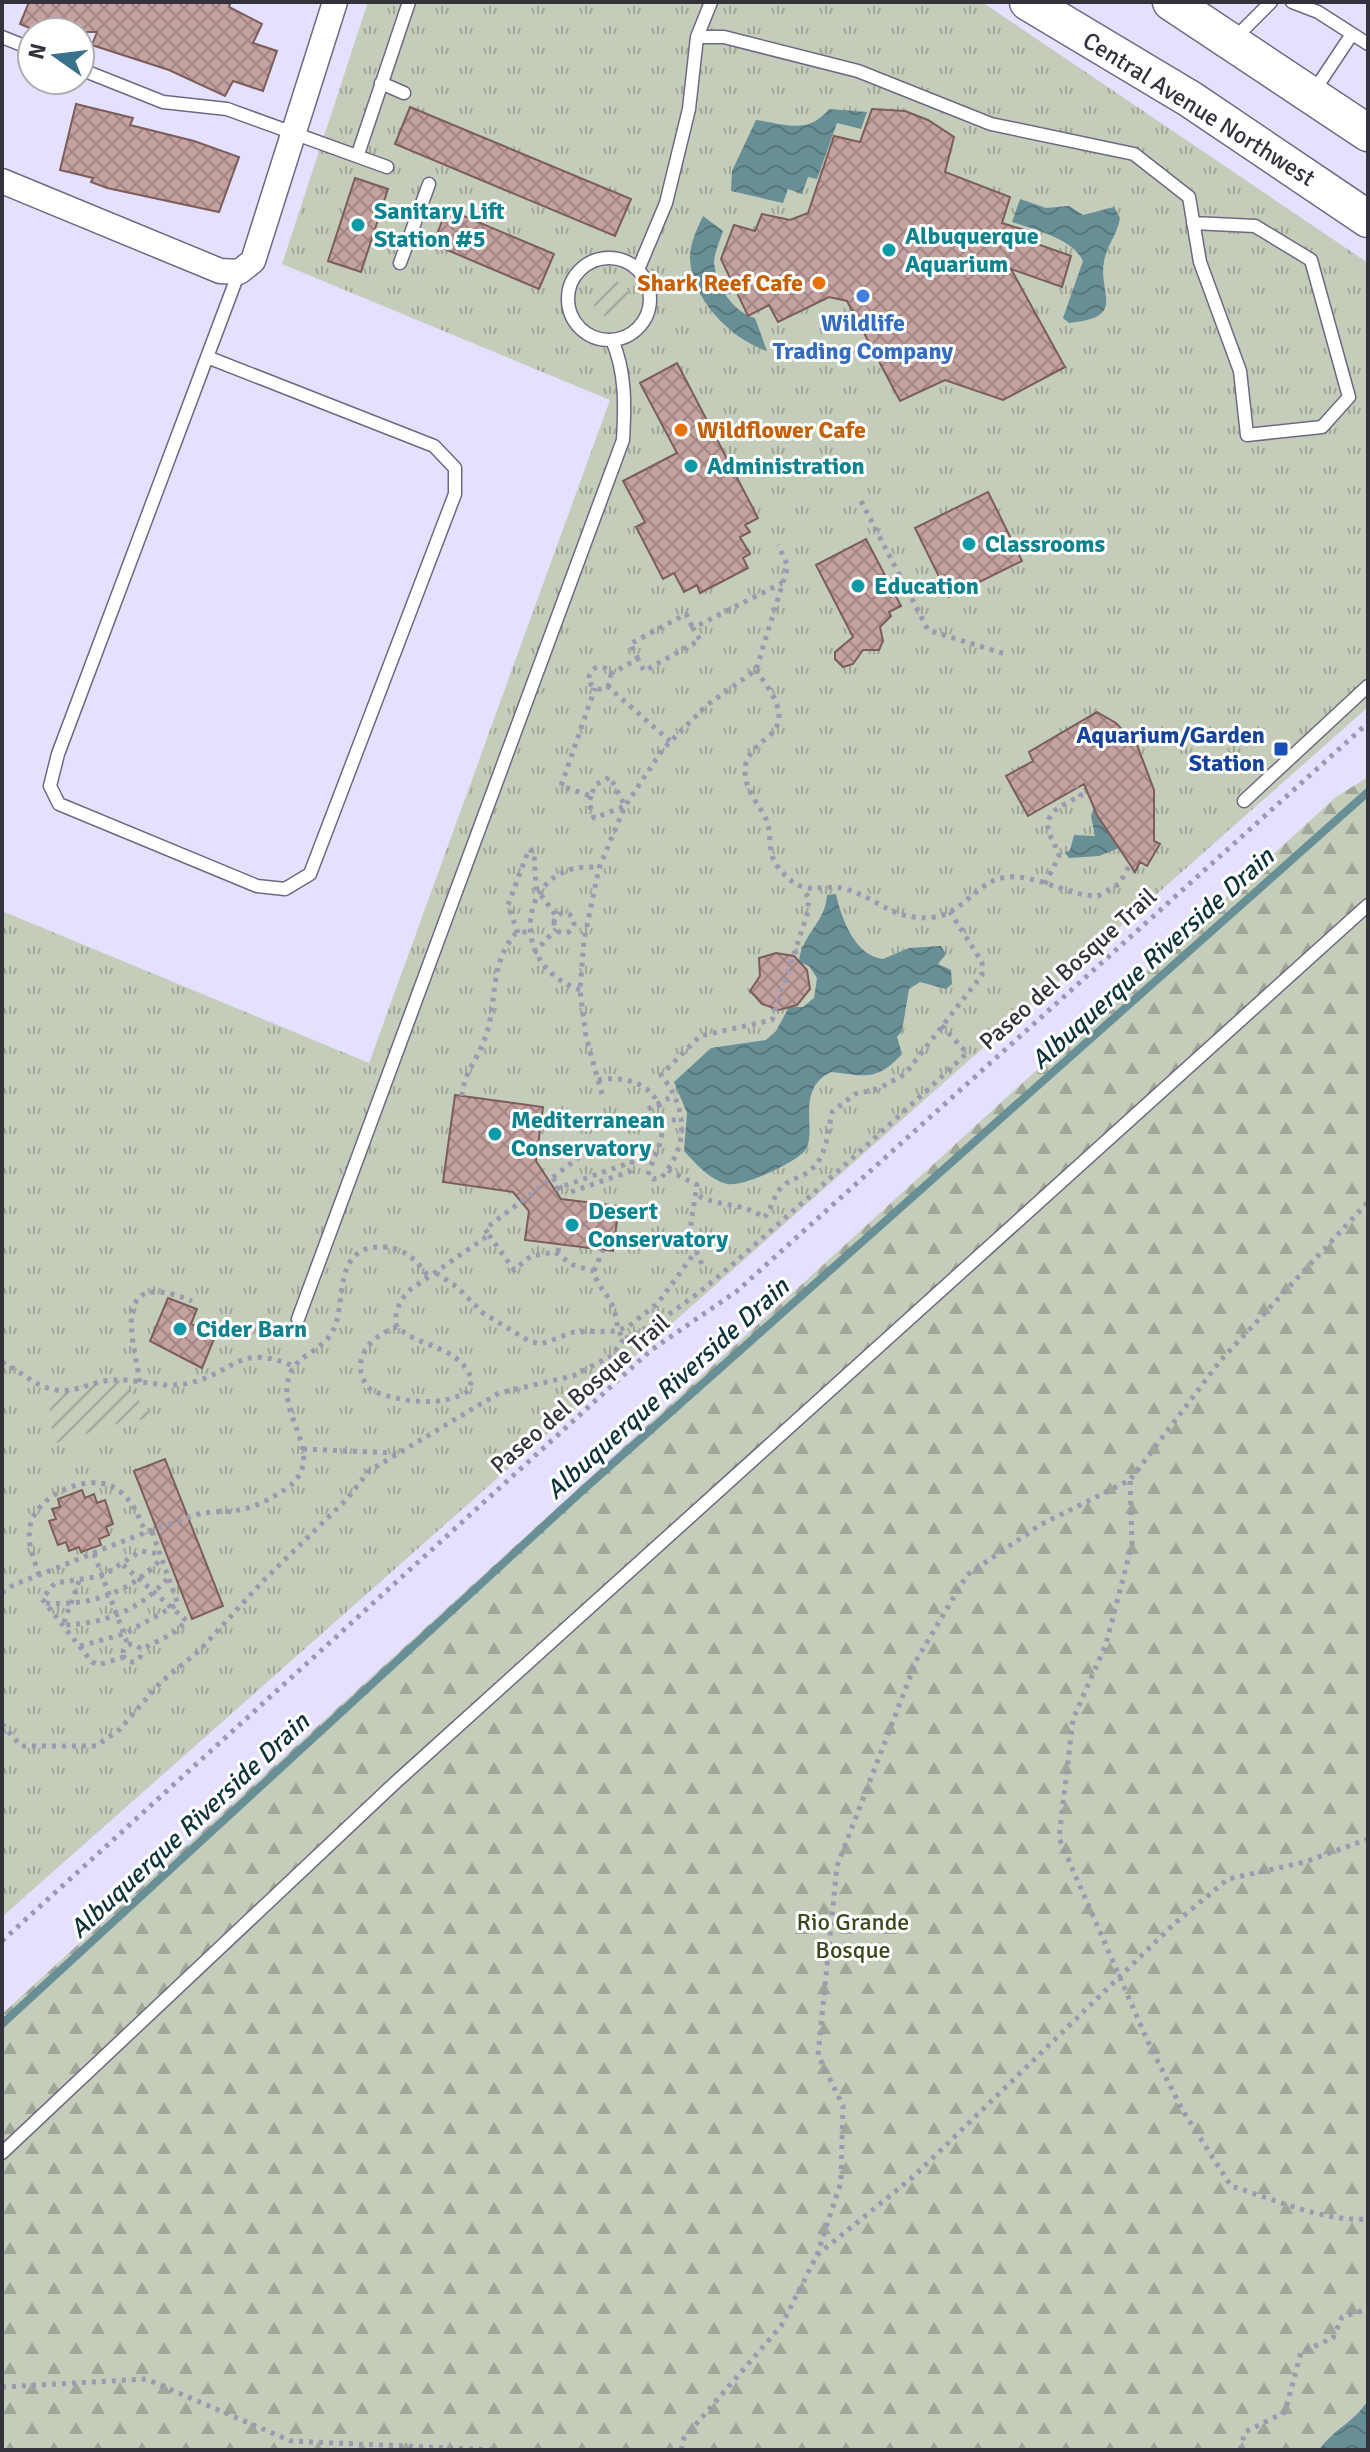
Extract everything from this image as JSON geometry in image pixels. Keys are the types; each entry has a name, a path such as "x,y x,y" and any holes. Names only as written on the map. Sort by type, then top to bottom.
{"main road":[{"name":"Central Avenue Northwest","path":"1028,2 1190,99 1368,219"},
{"path":"1171,2 1368,133"}],"street":[{"path":"2,181 220,271 239,272 253,261 335,2"}],"lane":[{"path":"358,154 409,2"},
{"path":"638,270 666,203 689,109 697,37 711,2"},
{"path":"1232,41 1271,2"},
{"path":"1292,2 1318,12 1368,44"},
{"path":"1312,94 1352,34"},
{"path":"697,37 724,37 858,71 991,124 1134,154 1189,197 1193,223 1200,262 1240,371 1247,435 1322,427 1349,397 1311,260 1255,226 1193,223"},
{"path":"96,75 163,102 227,109 387,167"},
{"path":"381,83 404,93"},
{"path":"400,263 429,184"},
{"path":"617,259 638,270 646,281 650,298 647,313 634,332 612,340 590,336 579,327 571,315 570,287 576,275 598,260 617,259"},
{"path":"207,357 434,446 455,468 455,494 310,874 285,889 257,886 59,804 50,786 58,754 207,357 239,272"},
{"path":"298,1319 623,440 626,401 619,356 612,340"},
{"path":"1244,801 1368,686"},
{"path":"2,2153 407,1771 1368,905"}],"path":[{"path":"861,501 928,630 1005,654"},
{"path":"602,1094 586,1037 580,990 586,926 599,868 625,806 670,741 707,705 756,670 788,566 778,545"},
{"path":"693,628 783,583"},
{"path":"686,614 693,628 700,640 644,671 630,644 686,614"},
{"path":"607,686 610,674 638,659"},
{"path":"595,688 589,680 592,671 602,668 610,674"},
{"path":"598,1080 619,1078 636,1081 650,1090 659,1103 663,1121 648,1175 658,1179 668,1170 679,1147 683,1119 675,1095 661,1075 700,1036 769,1022 775,1016 807,915 809,899 803,888 788,877 773,858 767,820 746,783 747,759 773,733 780,717 777,703 756,670"},
{"path":"607,686 670,741"},
{"path":"595,688 607,686"},
{"path":"591,796 561,786 595,688"},
{"name":"Paseo del Bosque Trail","path":"2,1941 650,1351 737,1291 1368,723"},
{"path":"610,777 625,806 594,818 589,803 595,785 610,777"},
{"path":"1045,884 1059,856 1049,832 1049,819 1053,812 1081,796 1076,787"},
{"path":"518,933 508,905 529,849 534,852 535,880 540,894 557,917 556,929 534,953"},
{"path":"803,888 842,888 900,915 932,917 950,912 996,879 1016,877 1098,896 1119,884 1130,865"},
{"path":"580,990 557,980 534,953 529,931 531,912 540,894 553,880 570,870 599,868"},
{"path":"699,1196 713,1204 755,1210 764,1218 773,1207 778,1191 790,1180 807,1173 823,1156 832,1112 855,1094 878,1089 905,1074 979,981 983,968 950,912"},
{"path":"557,917 569,914 574,924"},
{"path":"574,924 586,926"},
{"path":"556,929 568,933 574,924"},
{"path":"462,1096 465,1074 487,1029 495,977 508,943 518,933 529,931"},
{"path":"2,1724 21,1746 96,1746 119,1730 160,1683 200,1650 347,1499 369,1471 499,1393 573,1376 611,1356 624,1339 651,1327 701,1292 878,1137 967,1053 941,1025"},
{"path":"648,1109 675,1095"},
{"path":"652,1122 683,1119"},
{"path":"590,1149 485,1229 514,1270 531,1256 558,1252 573,1265 594,1271"},
{"path":"553,1178 565,1194 631,1171 632,1162 555,1189"},
{"path":"668,1170 697,1185 691,1223 696,1251 703,1267"},
{"path":"681,2450 684,2438 781,2326 817,2255 841,2182 843,2106 818,2055 837,1866 917,1659 967,1575 1040,1525 1130,1480 1221,1360 1368,1202"},
{"path":"397,1327 373,1337 365,1348 362,1372 371,1390 393,1398 430,1401 455,1397 468,1391 472,1380 461,1362 444,1349 412,1339 397,1327 396,1316 401,1301 489,1235"},
{"path":"558,1252 559,1244"},
{"path":"2,1593 39,1575 198,1514 240,1510 294,1482 303,1465 303,1449 287,1404 289,1374 293,1366 331,1334 337,1323 341,1281 358,1256 370,1249 394,1248 415,1259 429,1278"},
{"path":"603,1250 594,1271 600,1290 612,1303 617,1331 624,1339"},
{"path":"436,1273 457,1287 483,1313 534,1343 574,1332 617,1331 629,1326 658,1303 696,1251"},
{"path":"140,1382 131,1318 140,1295 156,1289 192,1301"},
{"path":"2,1362 32,1381 55,1390 116,1380 187,1384 227,1364 256,1357 270,1357 293,1366"},
{"path":"303,1449 397,1453"},
{"path":"1130,1480 1132,1544 1106,1644 1073,1719 1059,1838 1119,1979 1183,2111 1231,2186 1312,2211 1354,2220 1368,2219"},
{"path":"39,1575 31,1549 30,1527 38,1508 55,1495 93,1482 113,1486 129,1500 161,1556 178,1602 173,1608 124,1634 80,1646"},
{"path":"124,1657 124,1649 128,1645 137,1645 140,1658 135,1661 124,1657 95,1664 42,1599 55,1583 102,1576 141,1551 161,1556"},
{"path":"94,1554 128,1645"},
{"path":"46,1603 71,1604 109,1595 139,1578 161,1556"},
{"path":"123,1565 187,1623 140,1650"},
{"path":"63,1625 117,1616 155,1592 169,1577"},
{"path":"63,1625 79,1581"},
{"path":"817,2255 913,2177 1175,1923 1228,1879 1305,1862 1368,1839"},
{"path":"1240,2450 1245,2432 1285,2412 1301,2352 1333,2338 1342,2317 1368,2309"},
{"path":"2,2387 146,2379 291,2441 493,2450"}],"green space":[{"path":"368,2 982,2 1368,263 1368,707 2,1917 2,911 369,1063 610,400 282,264"},
{"path":"611,281 624,286 629,299 624,312 611,317 598,312 593,299 598,286"},
{"name":"Rio Grande Bosque","path":"1368,777 1368,2400 1363,2408 1319,2450 2,2450 2,2014 1336,797"},
{"path":"118,1380 156,1418 126,1421 53,1444 49,1398 93,1383"}],"water":[{"path":"829,109 867,112 861,129 837,123 817,179 808,177 802,194 788,189 783,203 731,191 732,171 756,120 805,125"},
{"path":"1020,199 1046,208 1069,206 1083,215 1114,207 1120,218 1103,267 1106,300 1100,315 1069,323 1063,318 1083,261 1062,241 1012,222"},
{"path":"703,216 723,231 714,263 722,289 733,304 755,318 767,351 727,327 697,288 690,252"},
{"path":"1094,807 1119,848 1099,856 1069,858 1065,853 1070,850 1074,835 1095,836 1091,816"},
{"path":"836,894 851,934 865,951 883,959 909,948 941,946 946,954 938,964 951,970 952,984 946,989 920,982 909,989 902,1031 897,1037 902,1054 893,1063 868,1075 831,1072 820,1079 810,1099 809,1141 801,1154 757,1178 735,1184 722,1182 704,1171 684,1151 687,1113 674,1082 711,1048 766,1040 776,1031 789,1007 803,1007 814,998 817,978 809,966 799,962 801,952 826,905 827,895"},
{"path":"1368,2400 1368,2450 1319,2450 1357,2414"}],"building":[{"path":"29,2 231,2 229,7 262,24 253,43 277,51 263,91 233,81 225,96 169,70 96,46 96,16 23,16"},
{"path":"76,104 133,118 130,125 194,141 239,157 219,212 107,188 91,182 93,178 60,170"},
{"path":"410,107 631,199 615,236 395,144"},
{"name":"Albuquerque Aquarium","path":"872,109 905,111 928,120 954,137 945,172 1010,197 1002,223 1040,235 1037,244 1071,256 1062,287 1011,269 1065,367 1003,400 945,380 900,401 847,301 829,297 778,322 769,305 748,316 721,259 734,225 755,231 762,214 790,220 808,213 834,136 860,142"},
{"name":"Sanitary Lift Station #5","path":"355,178 388,189 361,272 328,261"},
{"path":"447,209 554,254 539,289 433,244"},
{"name":"Administration","path":"677,363 758,518 745,525 750,532 740,537 750,554 743,558 748,568 700,593 697,585 684,592 674,573 663,579 636,527 645,522 623,481 677,453 640,383"},
{"name":"Classrooms","path":"988,492 1022,561 949,597 915,528"},
{"name":"Education","path":"866,539 901,606 889,612 891,616 880,627 883,641 879,650 863,650 853,664 843,667 835,659 835,652 853,637 816,565"},
{"path":"1097,712 1116,723 1137,745 1154,790 1154,841 1160,844 1147,866 1140,862 1135,872 1097,815 1084,784 1028,816 1006,776 1033,761 1029,752"},
{"path":"776,953 794,956 807,970 810,989 797,1005 779,1010 762,1004 750,991 760,976 759,958"},
{"name":"Mediterranean Conservatory","path":"455,1095 543,1107 536,1161 561,1199 619,1206 613,1251 525,1240 529,1211 513,1192 443,1182"},
{"name":"Cider Barn","path":"168,1298 197,1309 191,1324 216,1334 202,1368 150,1341"},
{"path":"165,1459 223,1606 192,1619 134,1471"},
{"path":"82,1490 85,1498 94,1494 97,1503 105,1500 113,1524 106,1527 109,1535 99,1539 101,1545 81,1552 79,1547 69,1551 66,1542 58,1545 49,1521 56,1519 52,1509 60,1507 58,1499"}],"waterway":[{"name":"Albuquerque Riverside Drain","path":"2,2024 583,1490 1368,792"}],"place":[{"name":"Sanitary Lift Station #5","path":"358,225"},
{"name":"Albuquerque Aquarium","path":"889,250"},
{"name":"Shark Reef Cafe","path":"819,283"},
{"name":"Wildlife Trading Company","path":"863,296"},
{"name":"Wildflower Cafe","path":"681,430"},
{"name":"Administration","path":"691,466"},
{"name":"Classrooms","path":"969,544"},
{"name":"Education","path":"858,586"},
{"name":"Aquarium/Garden Station","path":"1281,749"},
{"name":"Mediterranean Conservatory","path":"495,1134"},
{"name":"Desert Conservatory","path":"572,1225"},
{"name":"Cider Barn","path":"180,1329"}]}
